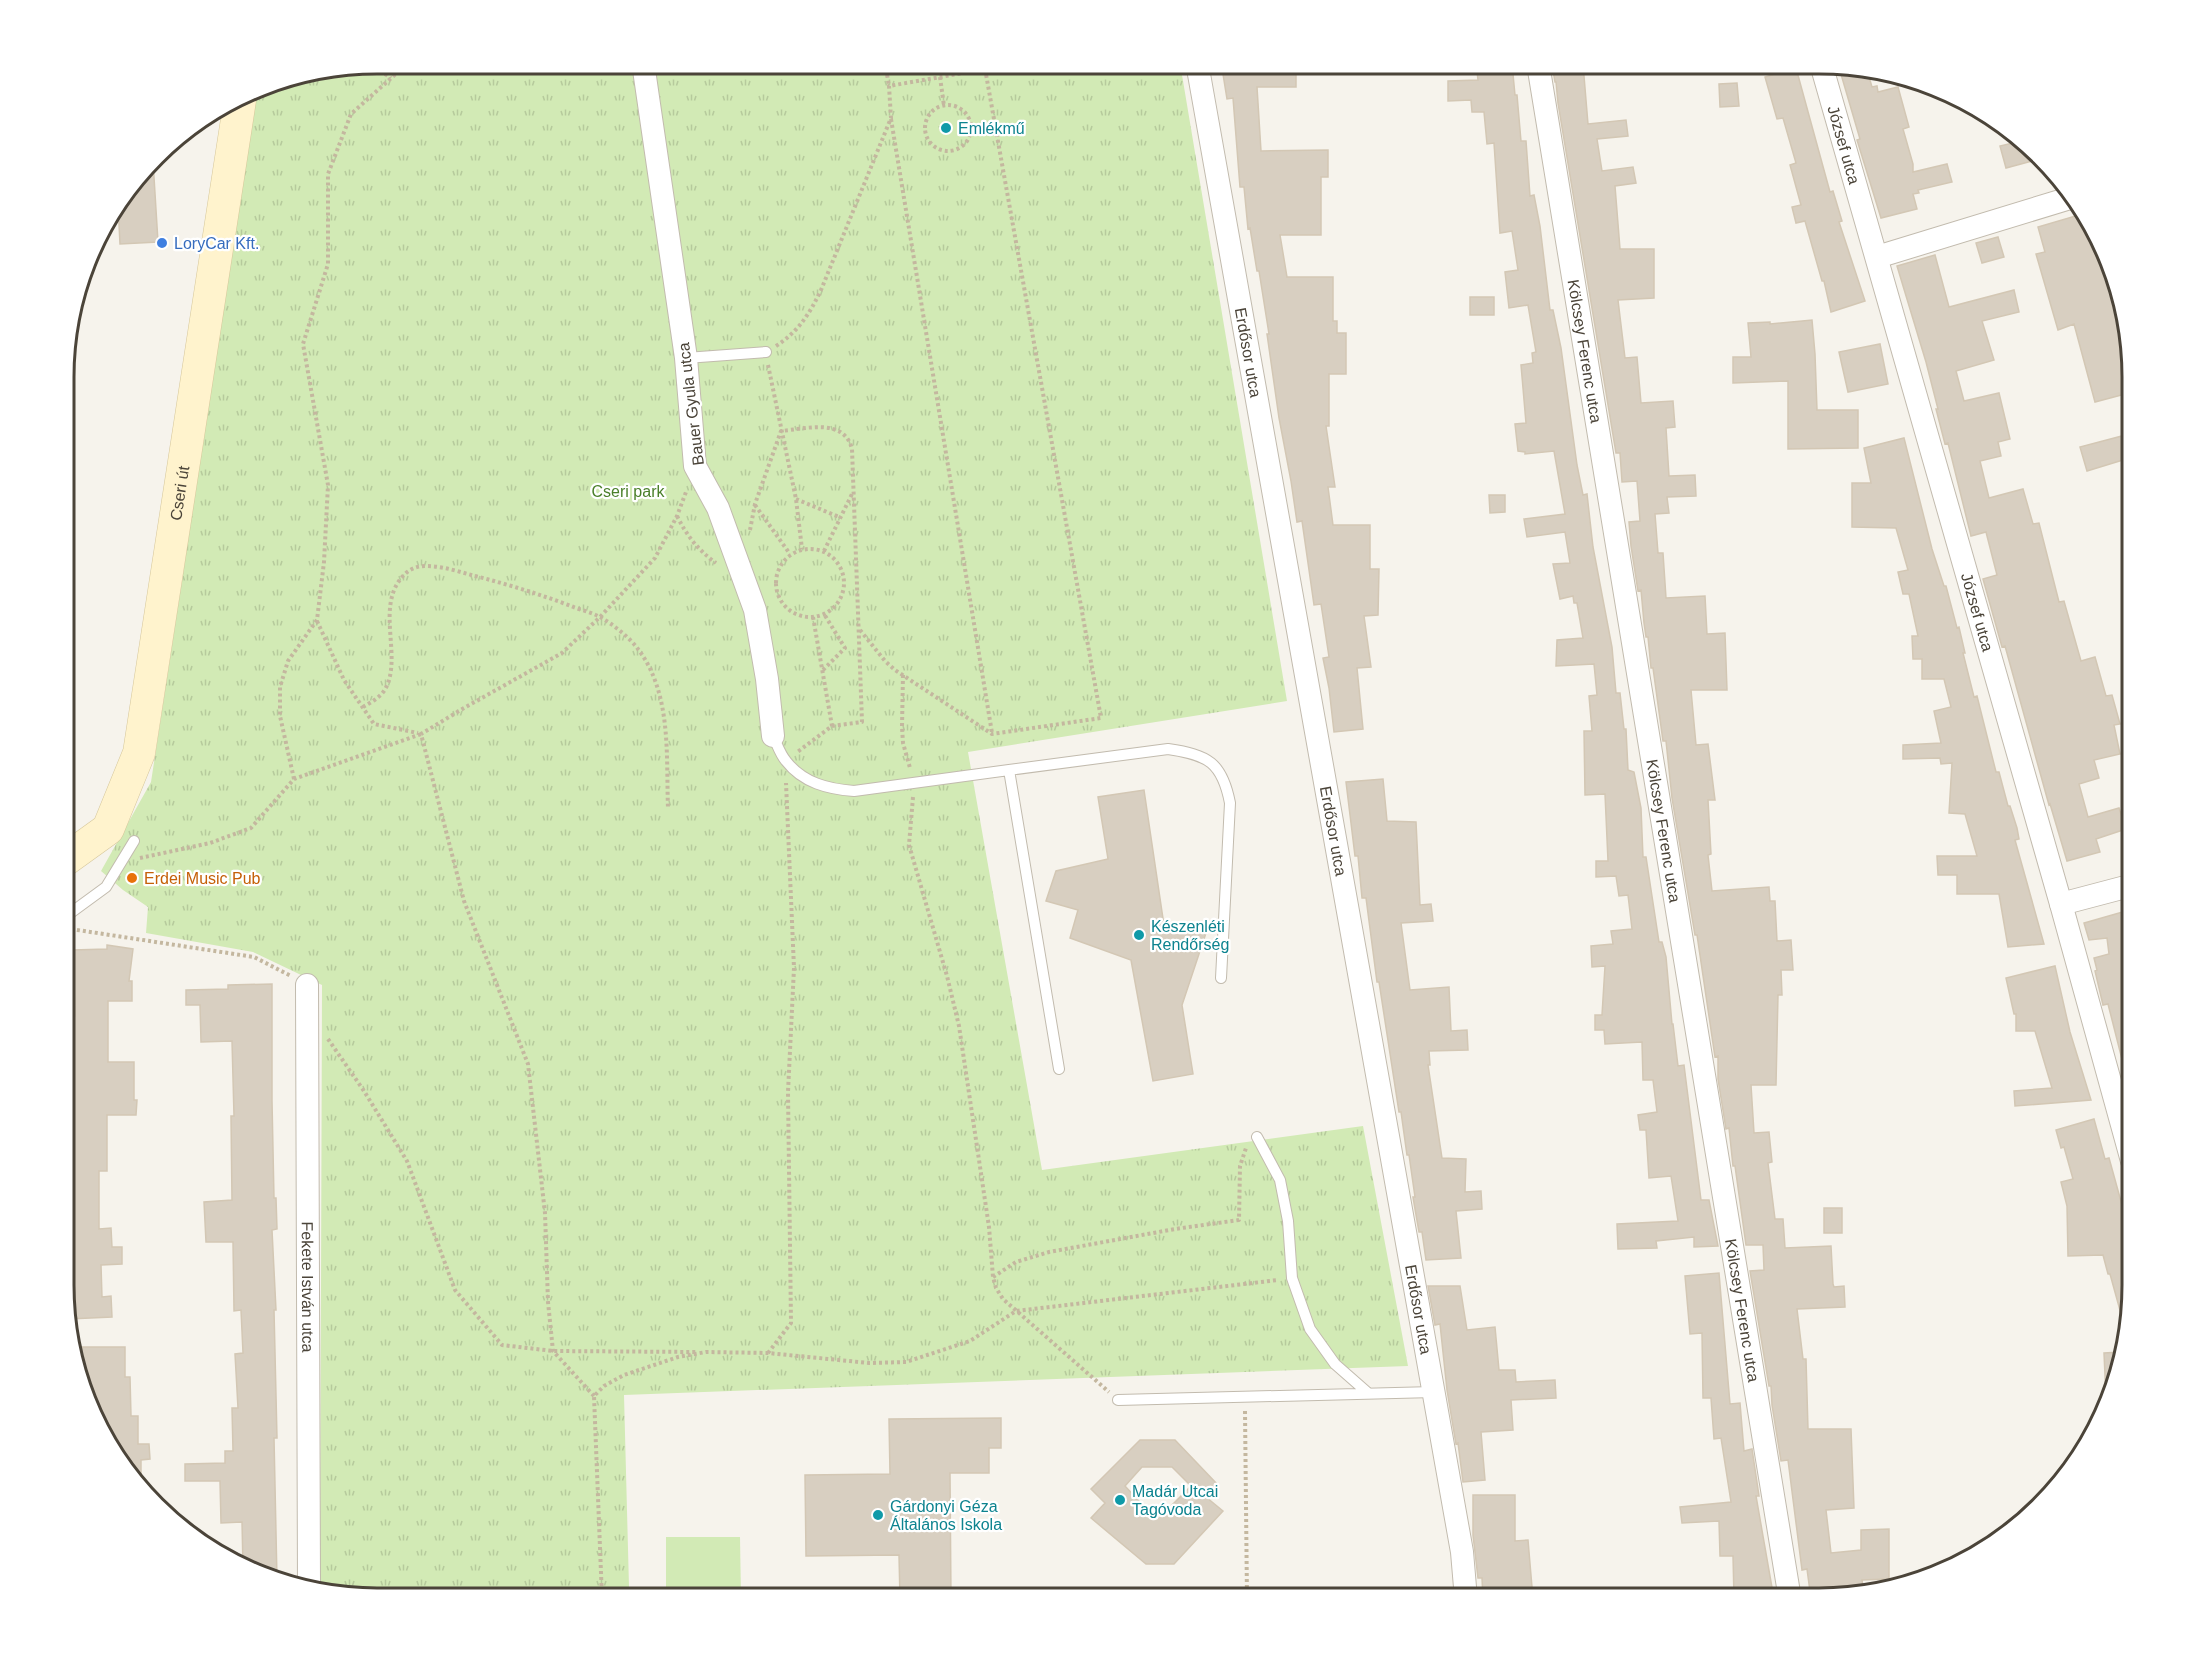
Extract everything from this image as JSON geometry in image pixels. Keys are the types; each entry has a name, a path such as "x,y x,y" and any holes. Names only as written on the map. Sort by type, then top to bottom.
{"street":[{"name":"Bauer Gyula utca","path":"645,74 686,358 695,466 718,508 755,610 767,679 773,736"},
{"name":"Erdősor utca","path":"1199,74 1434,1392 1462,1552 1465,1588"},
{"name":"Kölcsey Ferenc utca","path":"1540,74 1788,1588"},
{"name":"József utca","path":"1824,74 2122,1125"},
{"name":"Cseri út","path":"74,854 108,829 139,753 239,107"},
{"path":"1876,257 2065,199"},
{"path":"2061,904 2122,888"},
{"name":"Fekete István utca","path":"307,985 309,1581"}],"lane":[{"path":"686,358 766,352"},
{"path":"773,736 786,761 805,779 828,789 854,791 1168,749 1193,753 1213,764 1225,781 1230,803 1221,978"},
{"path":"1009,770 1059,1069"},
{"path":"74,910 106,887 134,841"},
{"path":"1257,1137 1280,1180 1288,1221 1292,1278 1310,1329 1335,1364 1368,1394"},
{"path":"1119,1400 1434,1392"}],"path":[{"path":"385,74 391,78"},
{"path":"294,779 280,716 280,687 288,661 317,620 324,562 328,485 303,344 328,264 328,174 351,114 396,74"},
{"path":"887,74 891,118 992,734"},
{"path":"889,86 957,74"},
{"path":"859,628 895,670 992,734 1101,718 986,74"},
{"path":"940,77 944,106"},
{"path":"944,106 955,106 964,110 971,128 967,141 962,147 939,149 932,145 926,136 926,117 931,111 944,106"},
{"path":"802,549 796,499 766,352 786,340 808,317 891,118"},
{"path":"768,1353 790,1323 788,1092 794,968 786,761 832,726 862,722 850,441 843,433 835,429 781,431"},
{"path":"751,539 750,529 755,504 781,431"},
{"path":"121,862 210,843 251,828 294,779 421,734 562,653 600,617 655,558 677,516 695,466"},
{"path":"824,552 853,491"},
{"path":"796,499 840,517"},
{"path":"755,504 790,555"},
{"path":"802,549 824,552 840,567 843,588 840,599 824,614 813,617 789,610 780,600 776,588 776,576 781,564 790,555 802,549"},
{"path":"363,707 376,699 388,684 391,672 390,608 398,582 416,567 428,566 450,569 504,584 600,617 622,632 639,650 660,692 666,739 668,807"},
{"path":"823,670 845,648 824,614"},
{"path":"813,617 832,726"},
{"path":"317,620 345,680 374,724 421,734"},
{"path":"903,675 902,727 912,783 909,845 959,1026 996,1288 1003,1299 1016,1311 1119,1400"},
{"path":"421,734 464,901 528,1064 545,1213 548,1302 553,1351 594,1396 602,1588"},
{"path":"74,930 254,957 307,985"},
{"path":"307,1007 364,1091 407,1161 455,1290 502,1345 553,1351 768,1353 869,1363 906,1362 970,1341 1016,1311 1292,1278"},
{"path":"993,1277 1016,1262 1049,1252 1239,1220 1240,1166 1245,1148 1257,1137"},
{"path":"594,1396 604,1386 624,1375 678,1357 706,1352"},
{"path":"1245,1397 1247,1588"}],"green space":[{"name":"Cseri park","path":"357,74 1182,74 1287,701 968,752 1042,1170 1363,1126 1408,1366 624,1395 629,1587 356,1588 320,1583 322,985 253,952 146,933 148,907 101,871 151,782 256,99 317,79"},
{"path":"666,1537 740,1537 741,1588 666,1588"}],"building":[{"path":"1223,74 1296,74 1296,87 1257,87 1261,151 1328,150 1328,177 1321,177 1321,235 1280,235 1287,277 1333,277 1333,321 1337,321 1337,333 1346,333 1346,374 1329,374 1329,426 1326,426 1335,487 1328,487 1333,525 1370,525 1370,569 1379,569 1378,615 1364,616 1371,667 1357,668 1363,729 1334,732 1323,658 1329,657 1321,604 1314,605 1302,521 1297,522 1279,418 1259,271 1257,271 1250,228 1248,229 1244,187 1240,187 1233,98 1227,99"},
{"path":"1477,74 1513,74 1521,141 1526,141 1530,196 1534,195 1540,226 1550,310 1553,310 1561,348 1577,465 1583,495 1587,494 1593,547 1612,647 1616,693 1620,693 1624,729 1626,729 1628,770 1634,772 1641,808 1643,857 1646,857 1659,942 1662,942 1666,957 1678,1066 1684,1065 1701,1200 1709,1200 1718,1246 1694,1247 1694,1237 1656,1241 1657,1248 1618,1249 1617,1224 1678,1221 1671,1176 1649,1178 1646,1130 1640,1130 1638,1115 1657,1112 1653,1080 1643,1080 1642,1042 1605,1044 1604,1030 1595,1030 1595,1015 1602,1015 1605,966 1592,967 1591,946 1613,944 1611,931 1632,929 1628,895 1619,896 1616,876 1596,877 1596,861 1608,861 1605,794 1585,795 1584,731 1592,731 1589,696 1597,695 1594,664 1556,666 1557,640 1583,638 1577,603 1574,603 1573,596 1560,599 1553,564 1570,563 1565,532 1527,537 1524,519 1565,514 1554,451 1525,454 1525,452 1518,451 1515,424 1526,423 1521,365 1533,363 1532,353 1536,352 1528,305 1509,308 1505,272 1518,270 1512,231 1500,233 1494,143 1487,144 1484,112 1472,112 1471,100 1448,101 1448,81 1478,80"},
{"path":"1554,74 1584,74 1588,124 1626,120 1628,136 1597,139 1602,171 1633,167 1636,183 1615,186 1620,249 1654,249 1654,298 1618,300 1625,358 1637,357 1641,403 1673,401 1675,427 1666,428 1669,476 1695,475 1696,496 1667,497 1669,513 1655,514 1658,553 1663,553 1666,598 1705,596 1707,634 1725,633 1727,690 1691,690 1696,745 1708,744 1715,800 1708,800 1711,854 1708,855 1712,891 1769,887 1770,901 1775,901 1777,941 1791,940 1793,970 1781,970 1782,995 1778,995 1776,1085 1751,1085 1754,1133 1769,1132 1772,1162 1768,1163 1775,1219 1783,1219 1785,1248 1831,1246 1833,1284 1834,1287 1844,1286 1845,1307 1797,1309 1803,1359 1806,1359 1808,1429 1851,1429 1854,1508 1826,1510 1831,1553 1861,1550 1861,1530 1889,1529 1889,1579 1862,1580 1863,1585 1810,1588 1807,1569 1802,1570 1788,1460 1781,1461 1771,1386 1769,1386 1750,1271 1764,1270 1763,1245 1746,1245 1729,1128 1726,1129 1718,1079 1718,1056 1715,1057 1697,935 1695,935 1672,798 1666,741 1663,741 1648,637 1646,637 1641,590 1638,591 1631,546 1629,522 1640,521 1637,481 1622,482 1620,453 1616,453"},
{"path":"1775,74 1798,74 1830,192 1833,191 1842,221 1839,222 1865,301 1831,312 1805,221 1796,223 1792,207 1801,205 1790,165 1796,163 1783,118 1777,119 1765,77"},
{"path":"1841,74 1869,78 1872,87 1877,86 1878,92 1898,87 1909,127 1903,129 1913,164 1913,172 1947,164 1952,182 1918,190 1919,193 1913,194 1917,209 1881,218 1857,140 1860,139"},
{"path":"1737,83 1739,106 1720,107 1719,84"},
{"path":"2012,143 2033,161 2006,168 2000,146"},
{"path":"154,172 158,242 120,244 119,218"},
{"path":"2076,216 2091,242 2106,279 2117,317 2122,357 2122,395 2095,402 2074,324 2058,330 2036,254 2045,252 2038,227"},
{"path":"1998,237 2004,257 1982,263 1976,243"},
{"path":"1935,255 1949,307 2014,290 2019,312 1982,321 1994,360 1956,371 1964,401 1999,393 2010,439 1998,442 2001,456 1980,461 1989,498 2023,489 2033,524 2039,523 2059,602 2064,601 2081,661 2095,657 2106,696 2112,695 2120,724 2114,725 2120,754 2094,760 2099,778 2079,784 2088,817 2119,808 2122,817 2122,830 2096,839 2100,852 2067,861 2005,646 2002,647 1983,579 1997,575 1986,532 1971,536 1948,443 1945,444 1926,362 1897,266"},
{"path":"1470,297 1494,297 1494,315 1470,315"},
{"path":"1812,320 1817,410 1858,410 1858,448 1788,449 1788,381 1733,383 1733,357 1751,357 1748,323 1770,322 1770,324"},
{"path":"1880,344 1888,384 1848,392 1839,352"},
{"path":"2122,436 2122,460 2087,471 2080,447"},
{"path":"1904,438 1932,549 1944,586 1946,586 1957,628 1959,627 1974,697 1977,696 1996,772 1999,772 2008,806 2010,806 2017,828 2019,839 2015,840 2044,944 2008,947 1999,894 1957,894 1957,875 1938,875 1937,856 1977,856 1965,814 1949,813 1952,763 1941,764 1940,758 1903,759 1903,745 1941,743 1934,711 1951,707 1944,679 1922,679 1922,659 1913,659 1912,636 1918,636 1909,594 1903,594 1898,572 1908,570 1896,528 1852,527 1852,483 1871,483 1864,448"},
{"path":"1489,495 1505,495 1505,512 1490,513"},
{"path":"1383,779 1387,821 1416,822 1420,905 1431,904 1433,921 1401,923 1410,990 1449,987 1451,1031 1467,1030 1468,1050 1429,1051 1430,1065 1428,1065 1442,1158 1466,1159 1465,1192 1481,1191 1482,1209 1456,1211 1461,1258 1426,1260 1422,1232 1419,1232 1409,1155 1407,1155 1401,1112 1399,1112 1379,982 1377,982 1366,898 1362,898 1358,856 1355,856 1346,782"},
{"name":"Készenléti Rendőrség","path":"1144,790 1165,932 1209,924 1182,1005 1193,1074 1153,1081 1131,960 1070,938 1078,910 1046,901 1056,871 1108,859 1098,797"},
{"path":"2122,912 2122,1059 2108,1004 2103,1005 2095,971 2097,970 2094,958 2109,954 2107,938 2089,940 2084,923"},
{"path":"107,945 133,949 129,981 132,981 132,1001 108,1001 108,1062 134,1062 136,1115 107,1115 107,1171 99,1171 99,1229 111,1228 112,1247 122,1247 122,1264 101,1265 102,1297 111,1296 112,1317 75,1319 74,950 107,949"},
{"path":"2055,966 2070,1032 2091,1100 2015,1106 2014,1091 2052,1088 2035,1031 2016,1031 2016,1014 2014,1014 2006,978"},
{"path":"272,984 272,1101 277,1229 272,1230 276,1310 274,1310 277,1438 274,1438 277,1571 243,1557 242,1522 221,1523 220,1481 185,1481 185,1464 225,1463 225,1451 233,1451 232,1408 238,1408 235,1354 243,1353 241,1310 234,1311 233,1242 206,1242 204,1202 232,1200 231,1116 234,1116 232,1041 201,1042 200,1005 186,1005 186,990 228,989 228,985"},
{"path":"2094,1119 2105,1159 2109,1158 2122,1205 2121,1314 2103,1255 2068,1256 2067,1206 2061,1182 2073,1179 2064,1147 2061,1148 2056,1130"},
{"path":"1824,1208 1842,1208 1842,1233 1824,1233"},
{"path":"1719,1273 1730,1404 1740,1403 1744,1451 1752,1449 1759,1496 1756,1496 1772,1588 1734,1588 1733,1556 1720,1556 1719,1521 1682,1523 1680,1507 1731,1502 1721,1438 1714,1439 1711,1398 1703,1398 1702,1333 1690,1334 1685,1276"},
{"path":"1428,1286 1460,1286 1467,1330 1495,1327 1499,1370 1515,1370 1516,1382 1555,1380 1556,1398 1511,1400 1513,1430 1481,1432 1485,1480 1463,1482 1447,1390 1440,1324 1435,1325"},
{"path":"80,1347 125,1347 125,1377 130,1377 131,1416 138,1416 138,1444 149,1444 150,1459 141,1460 141,1476 105,1420 90,1383"},
{"path":"2115,1352 2105,1385 2104,1353"},
{"name":"Gárdonyi Géza Általános Iskola","path":"1001,1418 1001,1448 989,1448 989,1473 950,1473 951,1588 900,1588 899,1555 806,1556 805,1475 890,1474 889,1419"},
{"name":"Madár Utcai Tagóvoda","path":"1140,1440 1175,1440 1218,1485 1206,1497 1223,1511 1174,1564 1146,1564 1091,1518 1105,1503 1091,1489","holes":["1142,1467 1172,1467 1191,1486 1165,1512 1150,1513 1125,1486"]},
{"path":"1473,1495 1515,1495 1515,1541 1528,1540 1532,1588 1482,1588 1482,1578 1478,1578 1473,1535"}],"place":[{"name":"Emlékmű","path":"946,128"},
{"name":"LoryCar Kft.","path":"162,243"},
{"name":"Erdei Music Pub","path":"132,878"},
{"name":"Készenléti Rendőrség","path":"1139,935"},
{"name":"Madár Utcai Tagóvoda","path":"1120,1500"},
{"name":"Gárdonyi Géza Általános Iskola","path":"878,1515"}]}
